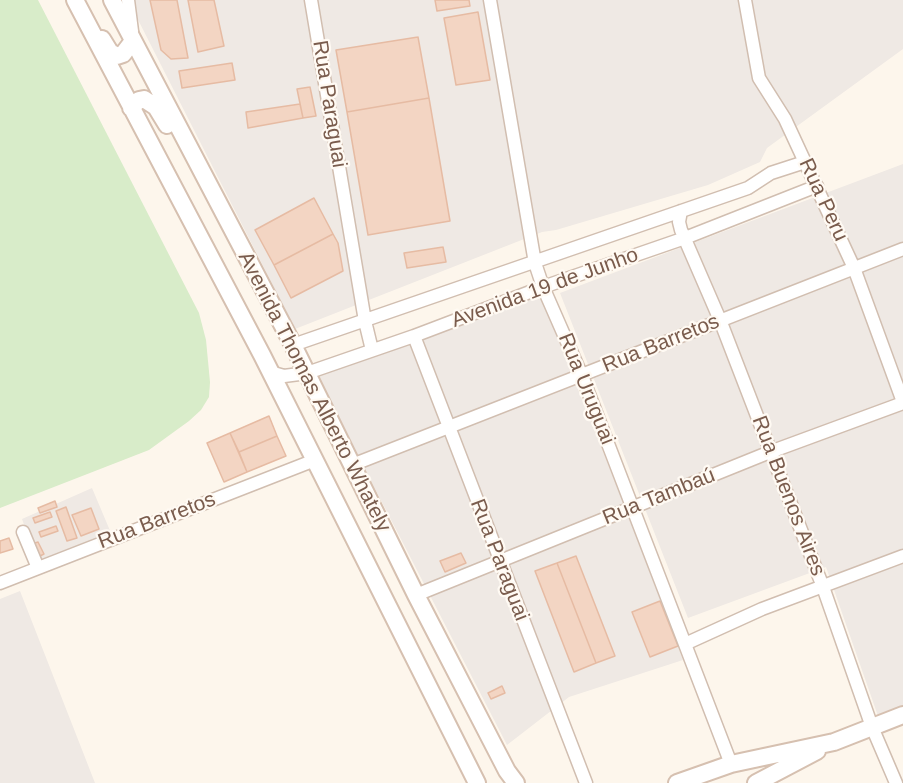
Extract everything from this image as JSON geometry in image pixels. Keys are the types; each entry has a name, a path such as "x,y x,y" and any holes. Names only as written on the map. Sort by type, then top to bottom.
{"main road":[{"name":"Avenida Thomas Alberto Whately","path":"112,0 307,373 416,595 507,771 516,783"},
{"name":"Avenida Thomas Alberto Whately","path":"75,1 270,372 477,783"},
{"path":"75,1 110,52 117,56 123,54 133,41"},
{"path":"131,108 139,100 144,99 156,107 177,140 201,168"},
{"path":"709,783 799,755 903,715"},
{"path":"677,783 732,764 799,755"},
{"path":"740,783 799,755"},
{"path":"756,783 799,755"}],"street":[{"path":"128,0 133,41"},
{"name":"Rua Paraguai","path":"311,0 372,351"},
{"name":"Rua Uruguai","path":"490,0 535,263 543,287 582,376 732,764"},
{"name":"Rua Peru","path":"745,0 759,78 785,119 854,268 903,402"},
{"name":"Avenida 19 de Junho","path":"292,345 748,188 771,173 805,162"},
{"name":"Avenida 19 de Junho","path":"270,372 284,376 297,376 372,351 543,287 685,238 817,186"},
{"name":"Rua Buenos Aires","path":"681,211 680,227 720,320 823,587 872,727 896,783"},
{"name":"Rua Barretos","path":"352,465 903,249"},
{"name":"Rua Paraguai","path":"414,336 586,783"},
{"name":"Rua Tambaú","path":"416,595 770,452 903,402"},
{"name":"Rua Barretos","path":"0,583 315,460"},
{"path":"23,532 38,568"},
{"path":"685,644 762,609 903,556"}],"shaded area":[{"path":"128,0 903,0 903,49 767,148 760,162 708,185 556,230 542,232 295,329"},
{"path":"903,164 903,707 878,716 826,567 688,618 560,293"},
{"path":"540,294 683,660 569,697 507,745 317,376"},
{"path":"92,488 111,533 38,564 22,519"},
{"path":"20,591 95,783 0,783 0,599"}],"green space":[{"path":"0,0 38,0 199,313 206,340 210,382 209,397 201,410 149,450 0,508"}],"building":[{"path":"150,0 177,0 188,58 171,59 161,50"},
{"path":"188,0 214,0 224,46 198,52"},
{"path":"435,0 469,0 470,6 437,11"},
{"path":"478,12 490,80 456,85 444,18"},
{"path":"418,37 429,98 347,112 336,50"},
{"path":"232,63 235,80 182,88 179,71"},
{"path":"310,87 316,116 303,118 297,89"},
{"path":"429,98 450,221 368,235 347,112"},
{"path":"300,104 303,118 248,128 246,112"},
{"path":"314,198 333,234 274,265 255,230"},
{"path":"333,234 338,243 343,271 291,298 274,265"},
{"path":"443,247 446,262 407,268 404,253"},
{"path":"269,416 277,436 239,452 230,433"},
{"path":"230,433 247,472 224,482 207,443"},
{"path":"277,436 286,456 247,472 239,452"},
{"path":"55,501 57,507 40,513 38,508"},
{"path":"66,507 77,538 67,541 56,511"},
{"path":"91,508 99,529 81,536 72,515"},
{"path":"50,512 52,517 35,523 33,518"},
{"path":"56,526 58,531 41,537 39,532"},
{"path":"9,538 13,549 0,553 0,541"},
{"path":"38,542 44,554 38,557 32,544"},
{"path":"461,553 466,563 445,572 440,561"},
{"path":"576,556 615,656 596,663 557,563"},
{"path":"557,563 596,663 574,672 535,571"},
{"path":"660,601 678,646 650,657 632,612"},
{"path":"502,686 505,693 491,699 488,693"}]}
